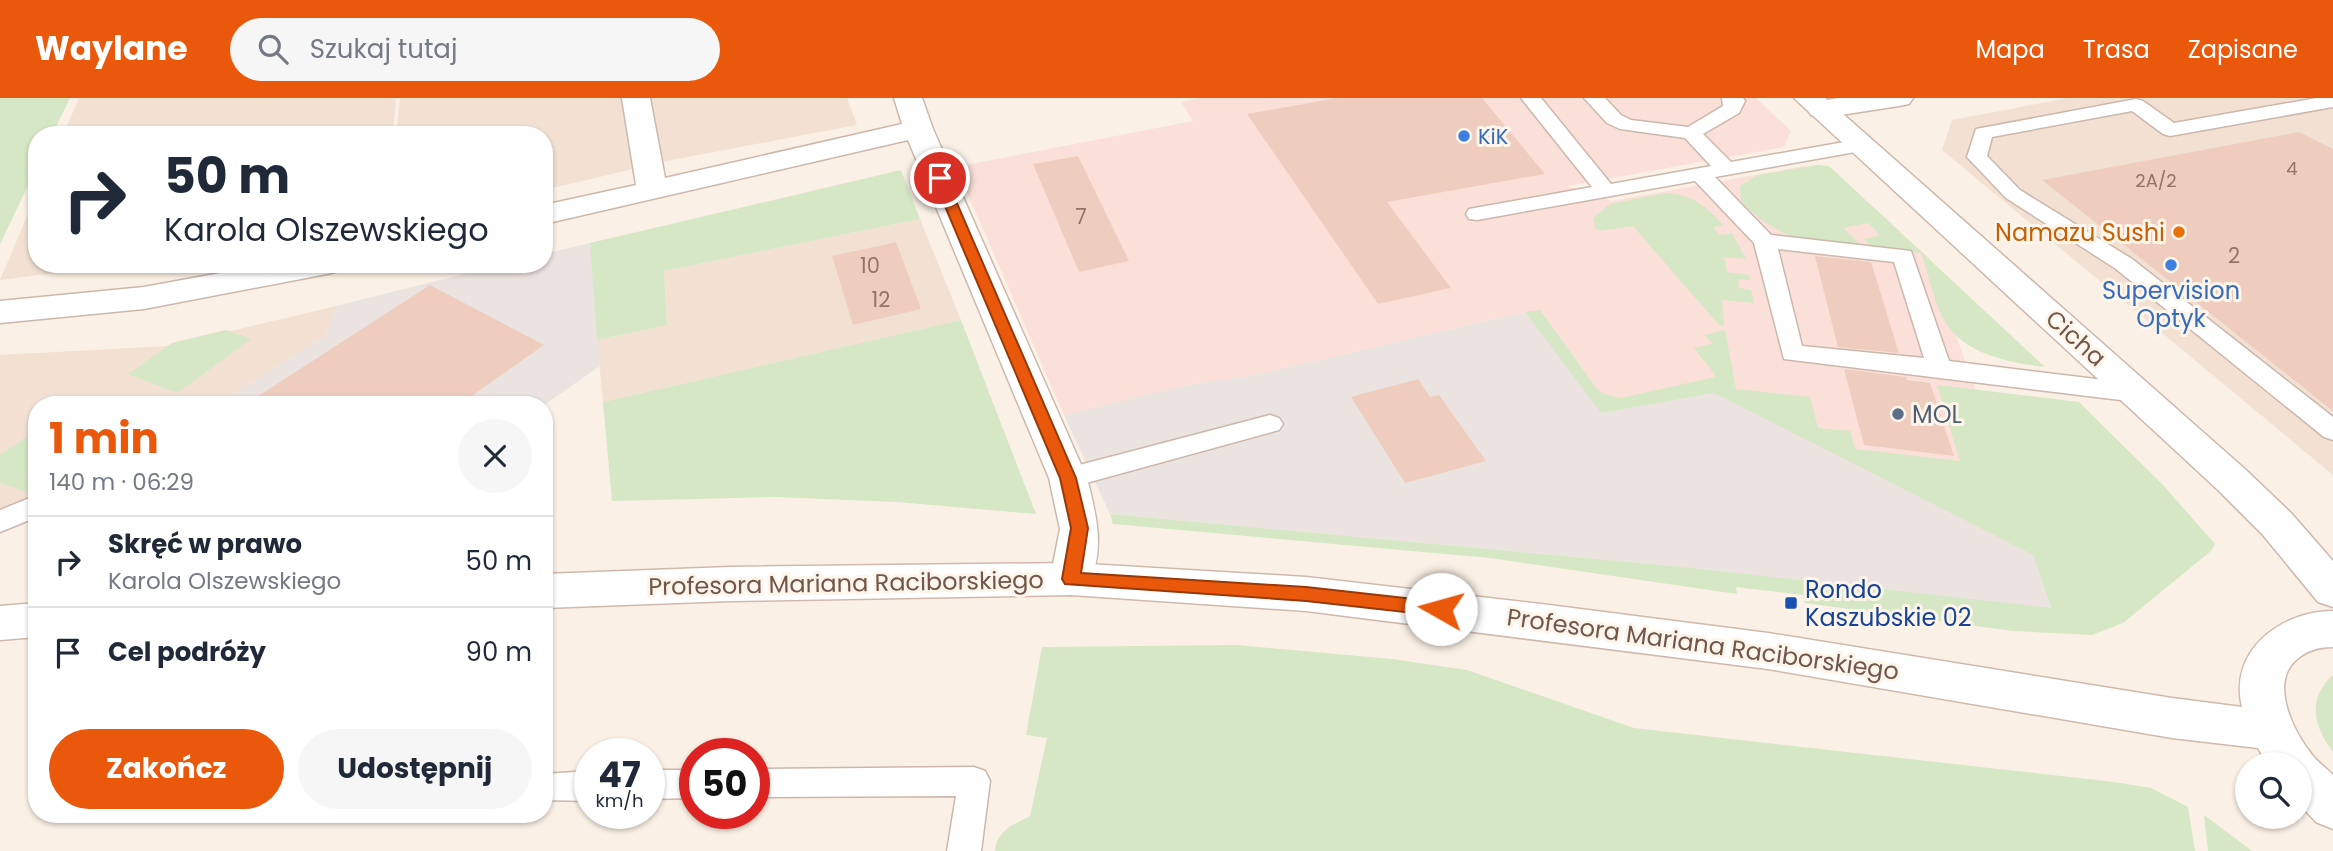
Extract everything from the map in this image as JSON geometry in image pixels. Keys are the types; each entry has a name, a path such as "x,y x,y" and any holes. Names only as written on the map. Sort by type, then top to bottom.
{"street":[{"path":"636,98 652,190"},
{"path":"1815,103 1899,98"},
{"name":"Cicha","path":"1815,103 2137,393 2277,524 2333,590"},
{"path":"553,213 652,190 913,113 1068,478 1080,528 1071,579"},
{"path":"0,312 144,298 279,273"},
{"name":"Profesora Mariana Raciborskiego","path":"553,591 730,584 1071,579 1306,594 1768,651 2172,718 2283,747"},
{"path":"0,623 28,621"},
{"path":"2283,747 2261,693 2266,662 2287,641 2319,629 2333,629"},
{"path":"2312,785 2333,807"}],"lane":[{"path":"1531,98 1604,189"},
{"path":"1594,98 1614,119 1627,125 1691,133 1732,109 1735,101 1732,98"},
{"path":"2333,101 2170,130 2131,102 1983,133 1977,157 2013,194 2124,264 2333,431"},
{"path":"1691,133 1725,168"},
{"path":"1477,214 1604,189 1861,145"},
{"path":"1699,173 1765,241 1792,353 2137,393"},
{"path":"1765,241 1903,256 1939,368"},
{"path":"1068,478 1270,424"},
{"path":"0,522 28,509"},
{"path":"770,783 974,781 964,851"},
{"path":"553,787 574,786"}],"shaded area":[{"path":"79,98 396,98 394,126 67,126"},
{"path":"400,98 847,98 857,125 672,160 553,188 553,126 397,126"},
{"path":"1200,98 1756,98 1791,131 1784,147 1567,186 1612,201 1805,166 1839,176 1929,258 2033,555 1714,393 1601,413 1525,312 1251,376 1187,385 1064,415 956,167 1193,121 1181,102"},
{"path":"2068,98 2333,98 2333,475 1942,150 1952,120"},
{"path":"28,214 28,273 56,273 0,280"},
{"path":"920,219 961,320 603,402 597,340 667,325 664,271"},
{"path":"590,243 600,366 553,399 553,396 231,396 326,335 336,306 468,273 553,273 553,252"},
{"path":"336,306 326,335 231,396 28,396 28,501 0,515 0,355 167,346 226,330"},
{"path":"1525,312 1601,413 1714,393 2033,555 2051,609 1683,567 1110,514 1064,415 1187,385 1251,376"}],"green space":[{"path":"0,98 70,98 56,126 28,126 28,186 0,244"},
{"path":"1817,165 1829,166 2045,367 1991,356 1966,344 1947,325 1921,253 1874,248 1864,239 1880,235 1868,223 1843,228 1863,247 1811,241 1796,238 1769,225 1741,201 1740,186 1758,175"},
{"path":"901,170 920,219 664,271 667,325 597,340 590,243"},
{"path":"1665,193 1683,196 1704,207 1723,225 1713,228 1720,235 1732,233 1746,259 1724,257 1727,272 1749,275 1750,280 1738,279 1739,288 1751,290 1754,303 1722,300 1724,325 1719,325 1633,226 1600,231 1596,229 1593,218 1610,204"},
{"path":"1540,310 1597,389 1604,394 1621,398 1715,377 1694,348 1712,344 1705,335 1725,330 1736,389 1810,397 1818,428 1850,431 1855,449 1960,461 1937,385 2079,402 2163,485 2215,544 2211,551 2123,623 2092,635 2013,631 1805,603 1803,595 1736,587 1737,594 1490,558 1113,524 1110,514 1683,567 2051,608 2033,555 1714,393 1601,413 1525,312"},
{"path":"961,320 1036,514 897,502 775,497 612,501 603,402"},
{"path":"226,330 251,339 177,393 128,374 172,343"},
{"path":"28,436 28,492 0,483 0,455"},
{"path":"1237,645 1392,659 1467,670 1634,728 2151,788 2188,807 2195,851 995,851 1002,833 1030,816 1047,738 1026,735 1042,647"},
{"path":"2333,675 2333,752 2317,722 2316,703 2319,693"},
{"path":"2204,815 2252,851 2208,851"}],"building":[{"path":"1337,98 1482,98 1545,174 1387,202 1451,288 1378,304 1247,114"},
{"path":"2299,132 2333,149 2333,411 2042,180"},
{"path":"1078,156 1129,261 1079,272 1033,164"},
{"path":"896,242 921,309 853,325 832,256"},
{"path":"1815,256 1871,262 1899,353 1838,347"},
{"path":"430,285 544,345 471,396 258,396"},
{"name":"MOL","path":"1844,369 1930,383 1954,456 1864,445"},
{"path":"1418,379 1430,397 1439,395 1486,461 1405,483 1351,397"}],"place":[{"name":"KiK","path":"1464,136"},
{"name":"Namazu Sushi","path":"2179,232"},
{"name":"Supervision Optyk","path":"2171,265"},
{"name":"MOL","path":"1898,414"},
{"name":"Rondo Kaszubskie 02","path":"1791,603"}],"route":[{"path":"940,178 1068,478 1080,528 1071,579 1306,594 1441,609"}]}
